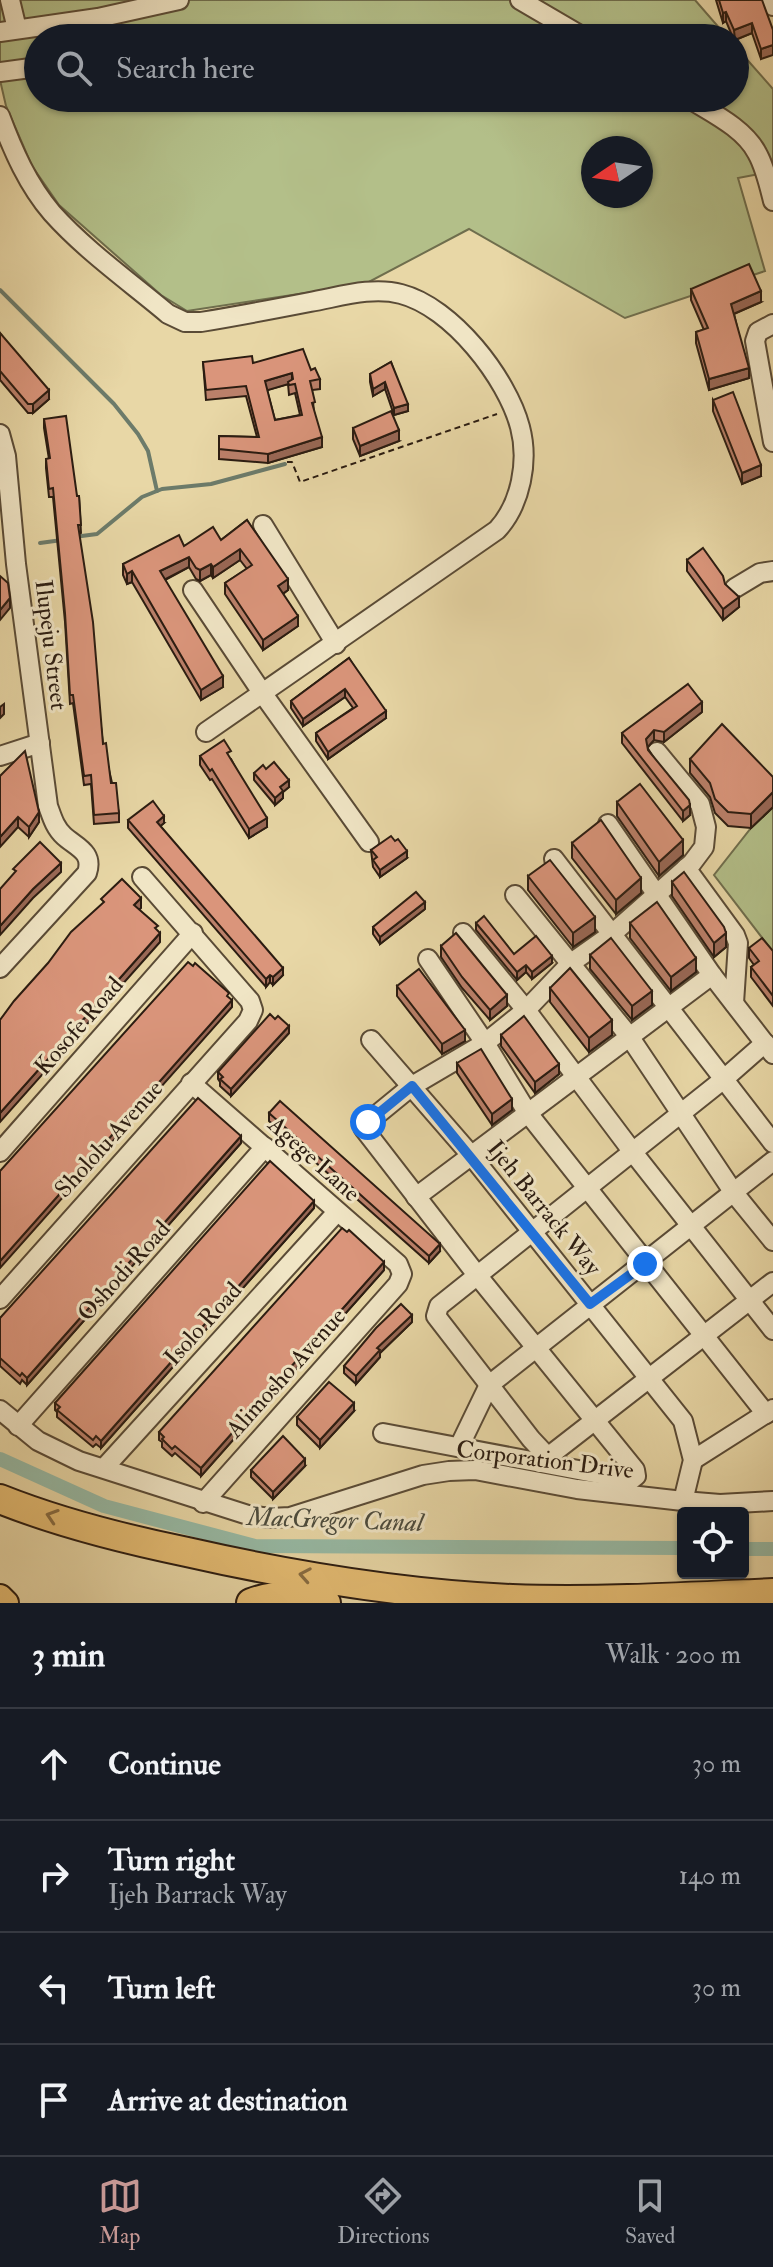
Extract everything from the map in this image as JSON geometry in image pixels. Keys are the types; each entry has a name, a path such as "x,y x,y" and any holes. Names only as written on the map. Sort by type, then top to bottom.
{"highway":[{"path":"0,1499 125,1539 318,1577 407,1589 559,1600 773,1593"},
{"path":"251,1603 292,1595 326,1603"}],"main road":[{"path":"0,1597 6,1603"}],"street":[{"path":"8,30 10,0"},
{"path":"83,0 88,19"},
{"path":"52,24 179,0"},
{"path":"520,0 561,24"},
{"path":"771,0 773,6"},
{"path":"0,72 24,69"},
{"path":"710,112 733,127 755,148 773,201"},
{"path":"0,116 30,183 53,214 168,314 185,322 201,322 371,291 401,294 428,306 452,324 477,350 514,408 521,430 523,465 520,486 506,520 497,530 206,732"},
{"path":"773,324 758,332 755,341 773,442"},
{"name":"Ilupeju Street","path":"0,434 6,456 8,565 40,743 48,806 64,836 83,849 88,858 87,873 0,968"},
{"path":"263,525 336,644"},
{"path":"735,588 760,573 773,571"},
{"path":"193,590 369,842"},
{"path":"0,756 40,743"},
{"path":"383,1433 543,1459 631,1480 636,1476 635,1470 364,1129 368,1122 412,1086 485,1043 526,1010 571,963 612,934 686,868 704,847 706,827 700,804 657,752"},
{"path":"543,1459 436,1316 439,1306 680,1113 769,1048 712,975 608,824"},
{"path":"554,859 773,1143"},
{"path":"686,868 738,943 734,1003"},
{"path":"142,877 193,933"},
{"path":"515,895 629,1036 734,1193 773,1241"},
{"name":"Shololu Avenue","path":"0,1299 248,1021 253,1010 250,1001 193,933"},
{"name":"Kosofe Road","path":"0,1152 193,933"},
{"path":"463,933 773,1330"},
{"path":"428,959 527,1112 645,1264 769,1411 693,1460"},
{"path":"416,1197 712,975"},
{"name":"Ijeh Barrack Way","path":"371,1040 470,1154 683,1421 693,1460 683,1501"},
{"name":"Agege Lane","path":"191,1083 398,1264 402,1274"},
{"name":"Oshodi Road","path":"18,1426 265,1147"},
{"path":"459,1447 489,1385 773,1161"},
{"name":"Isolo Road","path":"104,1468 337,1212"},
{"name":"Alimosho Avenue","path":"203,1503 398,1284 402,1274"},
{"path":"543,1459 773,1282"},
{"name":"Corporation Drive","path":"0,1410 56,1451 203,1503 270,1518 290,1517 423,1475 475,1470 577,1489 683,1501 720,1504 773,1501"}],"path":[{"path":"287,462 292,462 300,482 514,408"}],"green space":[{"path":"0,0 695,0 716,24 24,24 24,112 749,112 749,62 773,89 773,161 759,174 738,178 765,271 625,318 469,229 365,284 187,311 161,295 59,205 32,166 6,106 0,80"},
{"path":"773,807 773,952 714,875 751,828"}],"building":[{"path":"719,0 762,0 773,30 773,45 761,49 752,23 731,24 726,12 723,13"},
{"path":"749,264 761,291 731,304 749,368 709,379 696,332 708,328 691,289"},
{"path":"0,333 49,390 33,404 28,404 0,371"},
{"path":"303,349 311,370 315,368 320,379 310,381 315,402 312,403 322,437 268,454 219,449 219,436 259,437 246,386 206,390 203,362 252,356 253,363","holes":["292,373 293,379 288,382 289,385 295,384 302,415 275,420 265,381"]},
{"path":"391,362 408,404 394,408 385,382 373,389 370,374"},
{"path":"733,392 761,465 742,473 713,400"},
{"path":"391,411 399,430 360,446 353,428"},
{"path":"66,416 79,496 81,525 78,525 93,622 103,744 106,743 111,783 116,783 119,813 94,815 91,775 84,776 73,695 70,695 65,613 53,488 49,489 46,459 50,458 44,419"},
{"path":"247,520 288,579 278,586 298,616 263,640 225,583 252,565 240,549 213,567 211,564 200,570 189,557 160,571 223,676 201,690 132,571 127,574 123,564 179,535 184,546 213,527 221,540"},
{"path":"703,548 723,576 725,584 739,597 723,609 687,560"},
{"path":"0,576 8,583 10,598 0,610"},
{"path":"349,658 386,711 328,752 316,733 357,706 345,689 303,719 291,701"},
{"path":"688,684 702,702 664,732 654,730 646,739 648,750 689,800 690,805 683,811 622,733"},
{"path":"722,724 773,777 773,792 751,814 728,812 715,799 710,783 690,759"},
{"path":"224,740 231,751 227,753 267,818 249,829 212,769 210,771 200,756"},
{"path":"25,751 39,812 29,827 18,817 0,837 0,776"},
{"path":"274,762 289,780 280,787 283,791 275,798 254,773 263,765 266,769"},
{"path":"640,784 683,840 659,862 617,802"},
{"path":"153,801 164,816 157,822 283,968 273,977 270,975 266,979 128,820"},
{"path":"601,820 641,878 616,900 572,843"},
{"path":"391,836 395,841 398,839 407,851 380,870 373,860 377,857 371,850"},
{"path":"40,842 61,863 0,926 0,889 16,871 13,869"},
{"path":"550,860 595,917 573,933 528,876"},
{"path":"684,872 724,927 726,933 714,943 672,882"},
{"path":"122,879 141,898 134,905 158,926 155,928 160,933 0,1113 0,1020 71,932 104,902 101,899"},
{"path":"416,892 425,902 380,937 373,927"},
{"path":"657,902 696,958 671,977 630,923"},
{"path":"484,916 514,954 536,936 552,956 532,972 526,965 517,972 476,923"},
{"path":"456,933 507,995 490,1010 441,946"},
{"path":"611,938 652,991 632,1006 590,955"},
{"path":"762,938 773,951 773,996 751,967 759,961 749,948"},
{"path":"188,962 193,966 195,963 229,993 227,996 232,1000 0,1261 0,1171"},
{"path":"570,968 612,1020 589,1038 550,988"},
{"path":"419,969 465,1030 442,1044 397,986"},
{"path":"270,1014 275,1019 278,1016 289,1026 231,1089 220,1079 223,1077 218,1072"},
{"path":"524,1016 559,1064 535,1082 501,1035"},
{"path":"481,1049 512,1099 492,1114 457,1063"},
{"path":"198,1098 241,1136 27,1378 22,1373 20,1376 0,1358 0,1318"},
{"path":"280,1101 440,1244 429,1256 269,1113"},
{"path":"270,1161 314,1201 101,1441 96,1436 93,1440 57,1410 60,1407 55,1403"},
{"path":"342,1228 347,1232 349,1230 384,1262 201,1468 175,1446 172,1449 159,1432"},
{"path":"401,1304 412,1315 377,1348 380,1350 356,1376 344,1366"},
{"path":"329,1382 354,1403 320,1440 297,1417"},
{"path":"283,1436 305,1459 273,1492 251,1470"}],"waterway":[{"path":"0,290 114,404 138,434 148,451 157,491"},
{"path":"74,537 97,534 142,497 162,489 211,484 285,464"},
{"path":"40,543 62,540"},
{"name":"MacGregor Canal","path":"0,1459 104,1506 255,1546 677,1548"},
{"name":"MacGregor Canal","path":"749,1549 773,1549"}],"route":[{"path":"368,1122 412,1086 590,1304 645,1264"}]}
